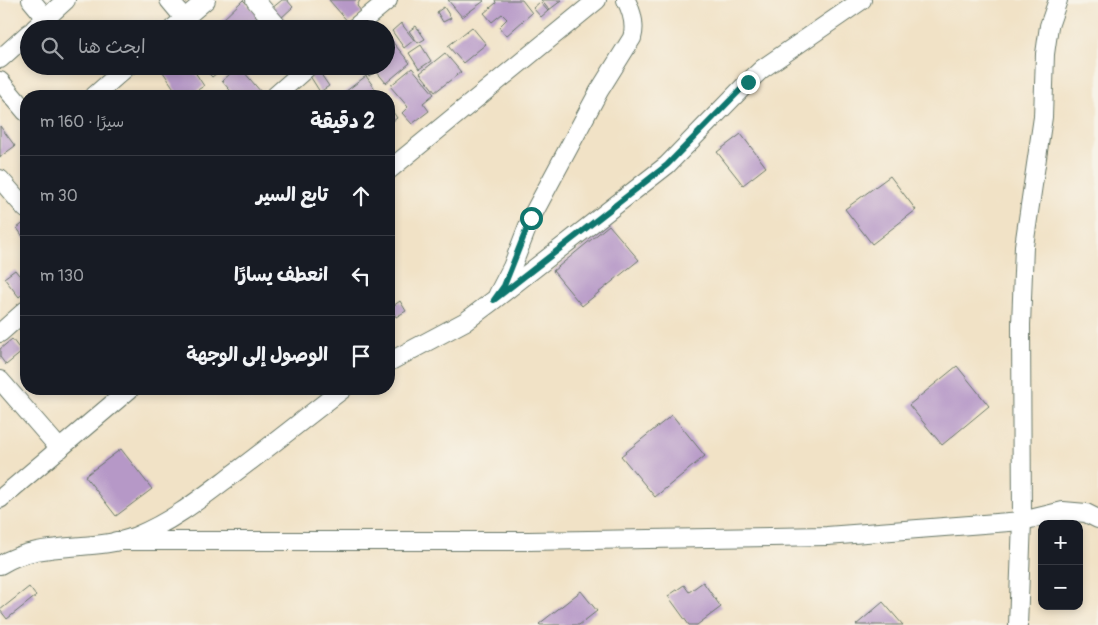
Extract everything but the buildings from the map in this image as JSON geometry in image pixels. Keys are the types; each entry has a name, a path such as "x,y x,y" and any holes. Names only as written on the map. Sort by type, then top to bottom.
{"street":[{"path":"30,0 39,20"},
{"path":"43,20 66,0"},
{"path":"169,0 177,20"},
{"path":"182,20 206,0"},
{"path":"255,0 272,20"},
{"path":"395,165 597,0"},
{"path":"494,300 506,280 531,218 595,98 632,38 634,32 633,18 626,0"},
{"path":"395,359 441,336 466,321 494,300 667,165 762,69 862,0"},
{"path":"1018,625 1022,521 1021,324 1024,246 1043,117 1045,54 1049,26 1058,0"},
{"path":"363,20 383,2"},
{"path":"0,59 20,41"},
{"path":"101,90 118,75"},
{"path":"282,90 298,75"},
{"path":"0,81 20,105"},
{"path":"0,179 20,202"},
{"path":"0,333 20,315"},
{"path":"0,380 60,449"},
{"path":"0,499 123,395"},
{"path":"116,541 147,531 193,504 335,395"},
{"path":"0,565 17,556 32,552 116,541 528,541 827,536 1022,521 1063,511 1086,513 1098,519"}],"route":[{"path":"531,218 504,286 494,300 667,165 748,82"}]}
